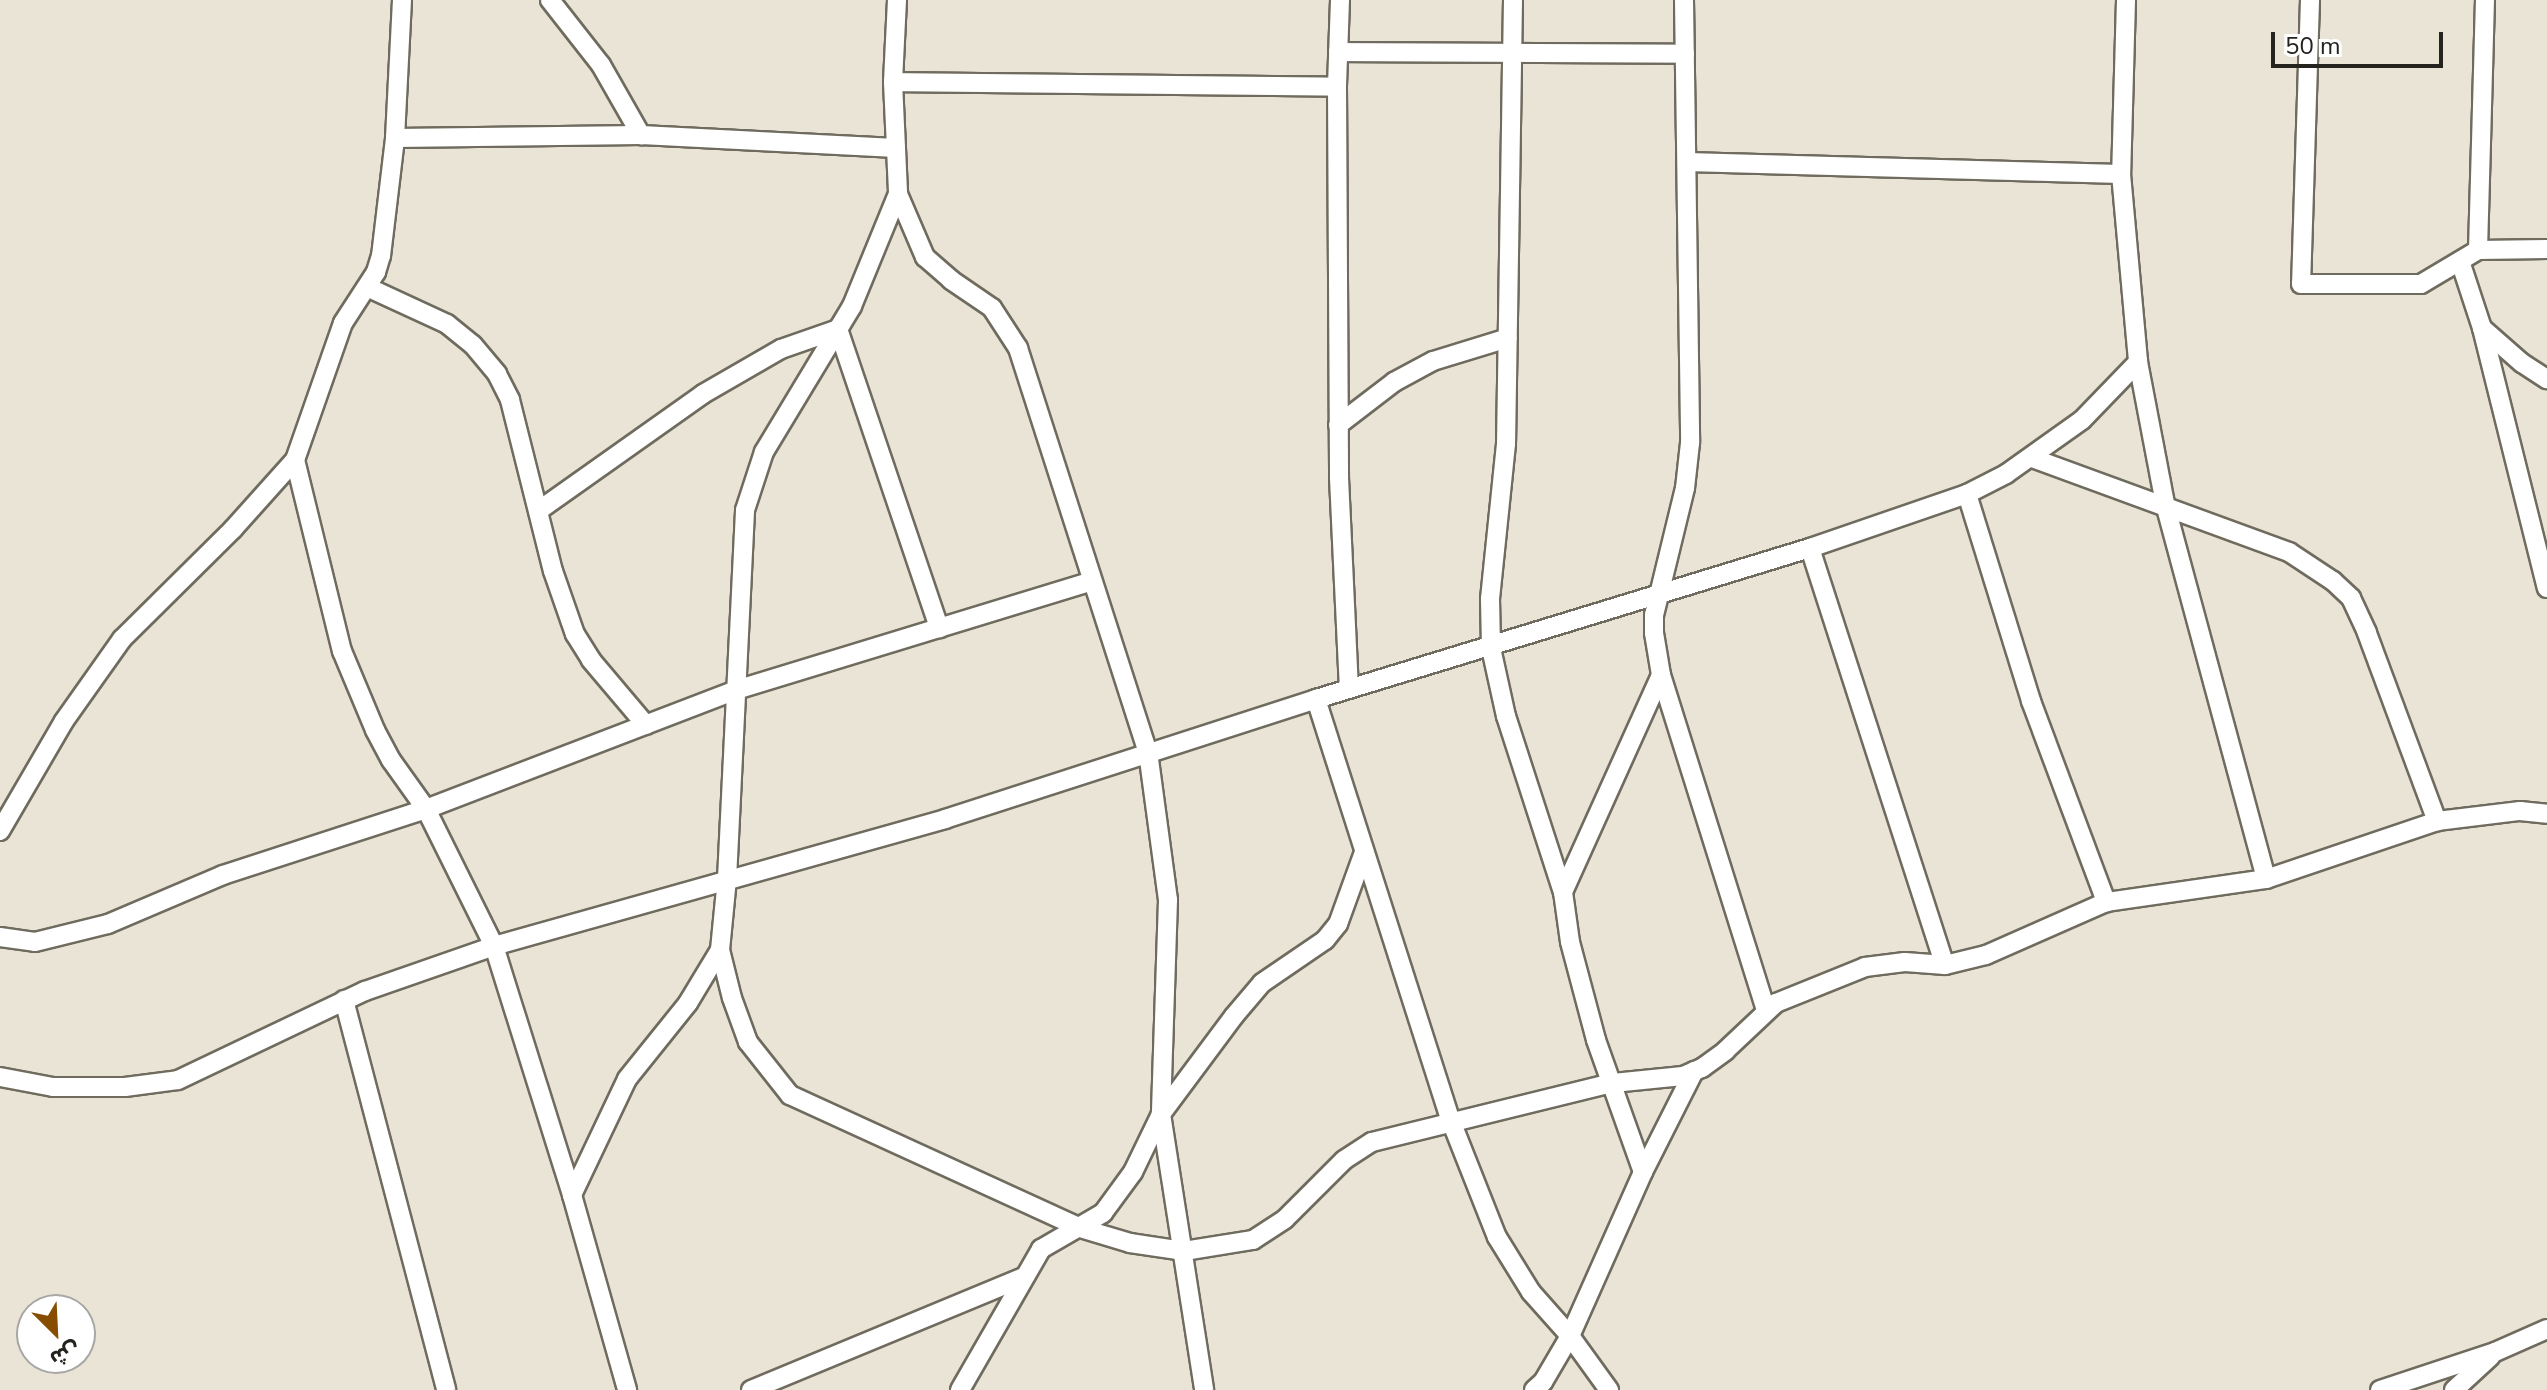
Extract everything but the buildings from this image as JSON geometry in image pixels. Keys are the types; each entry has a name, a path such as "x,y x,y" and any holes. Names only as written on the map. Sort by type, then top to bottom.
{"street":[{"path":"0,831 64,721 122,639 233,529 295,460 343,323 367,287 381,256 395,138 402,0"},
{"path":"550,0 601,65 641,135"},
{"path":"897,0 893,82 898,194 925,257 951,280 992,308 1012,337 1148,752 1168,900 1161,1114 1204,1390"},
{"path":"1340,0 1337,87 1338,425 1349,689"},
{"path":"1513,0 1506,444 1490,599 1491,648 1506,716 1563,892 1579,980 1596,1040 1643,1172"},
{"path":"1684,0 1690,443 1676,535 1659,596 1654,633 1661,675 1766,1010"},
{"path":"2126,0 2121,174 2138,362 2165,504 2266,879"},
{"path":"2310,0 2299,282 2309,286 2421,284 2478,250 2547,249"},
{"path":"2478,250 2485,0"},
{"path":"1338,52 1511,56 1685,54"},
{"path":"893,82 1337,87"},
{"path":"395,138 641,135 896,148"},
{"path":"1687,162 2121,174"},
{"path":"898,194 872,264 838,329 764,452 745,510 727,879 720,950 732,998 748,1042 790,1095 1080,1228 1130,1243 1184,1251 1253,1240 1285,1219 1344,1160 1372,1142 1613,1083 1683,1076 1725,1051 1766,1010 1865,967 1905,962 1945,965 1998,951 2106,902 2266,879 2437,821 2520,811 2547,814"},
{"path":"2460,261 2482,328 2547,588"},
{"path":"367,287 447,324 473,345 497,374 510,400 538,511 575,634 591,660 646,725"},
{"path":"2482,328 2522,363 2547,379"},
{"path":"538,511 703,394 781,349 838,329"},
{"path":"838,329 939,628"},
{"path":"1338,425 1394,382 1433,361 1508,338"},
{"path":"0,1077 53,1087 125,1087 178,1080 344,1000 494,946 945,819 1316,699 1810,548 1967,494 2032,458 2082,420 2138,362"},
{"path":"2032,458 2097,484 2165,504 2289,552 2333,581 2351,598 2437,821"},
{"path":"295,460 342,651 385,750 426,809 494,946 572,1195 627,1390"},
{"path":"1967,494 2031,701 2106,902"},
{"path":"1810,548 1945,965"},
{"path":"0,937 35,942 108,924 223,875 426,809 736,690 1092,581"},
{"path":"1563,892 1661,675"},
{"path":"1316,699 1451,1121 1497,1237 1512,1267 1570,1336 1609,1390"},
{"path":"960,1390 1041,1249 1103,1213 1121,1192 1161,1114 1262,983 1325,940 1338,924 1364,852"},
{"path":"572,1195 627,1079 688,1003 720,950"},
{"path":"344,1000 446,1390"},
{"path":"1534,1390 1543,1382 1570,1336 1643,1172 1694,1071"},
{"path":"751,1390 1024,1277"},
{"path":"2380,1390 2495,1352 2547,1329"},
{"path":"2454,1390 2495,1352"}]}
